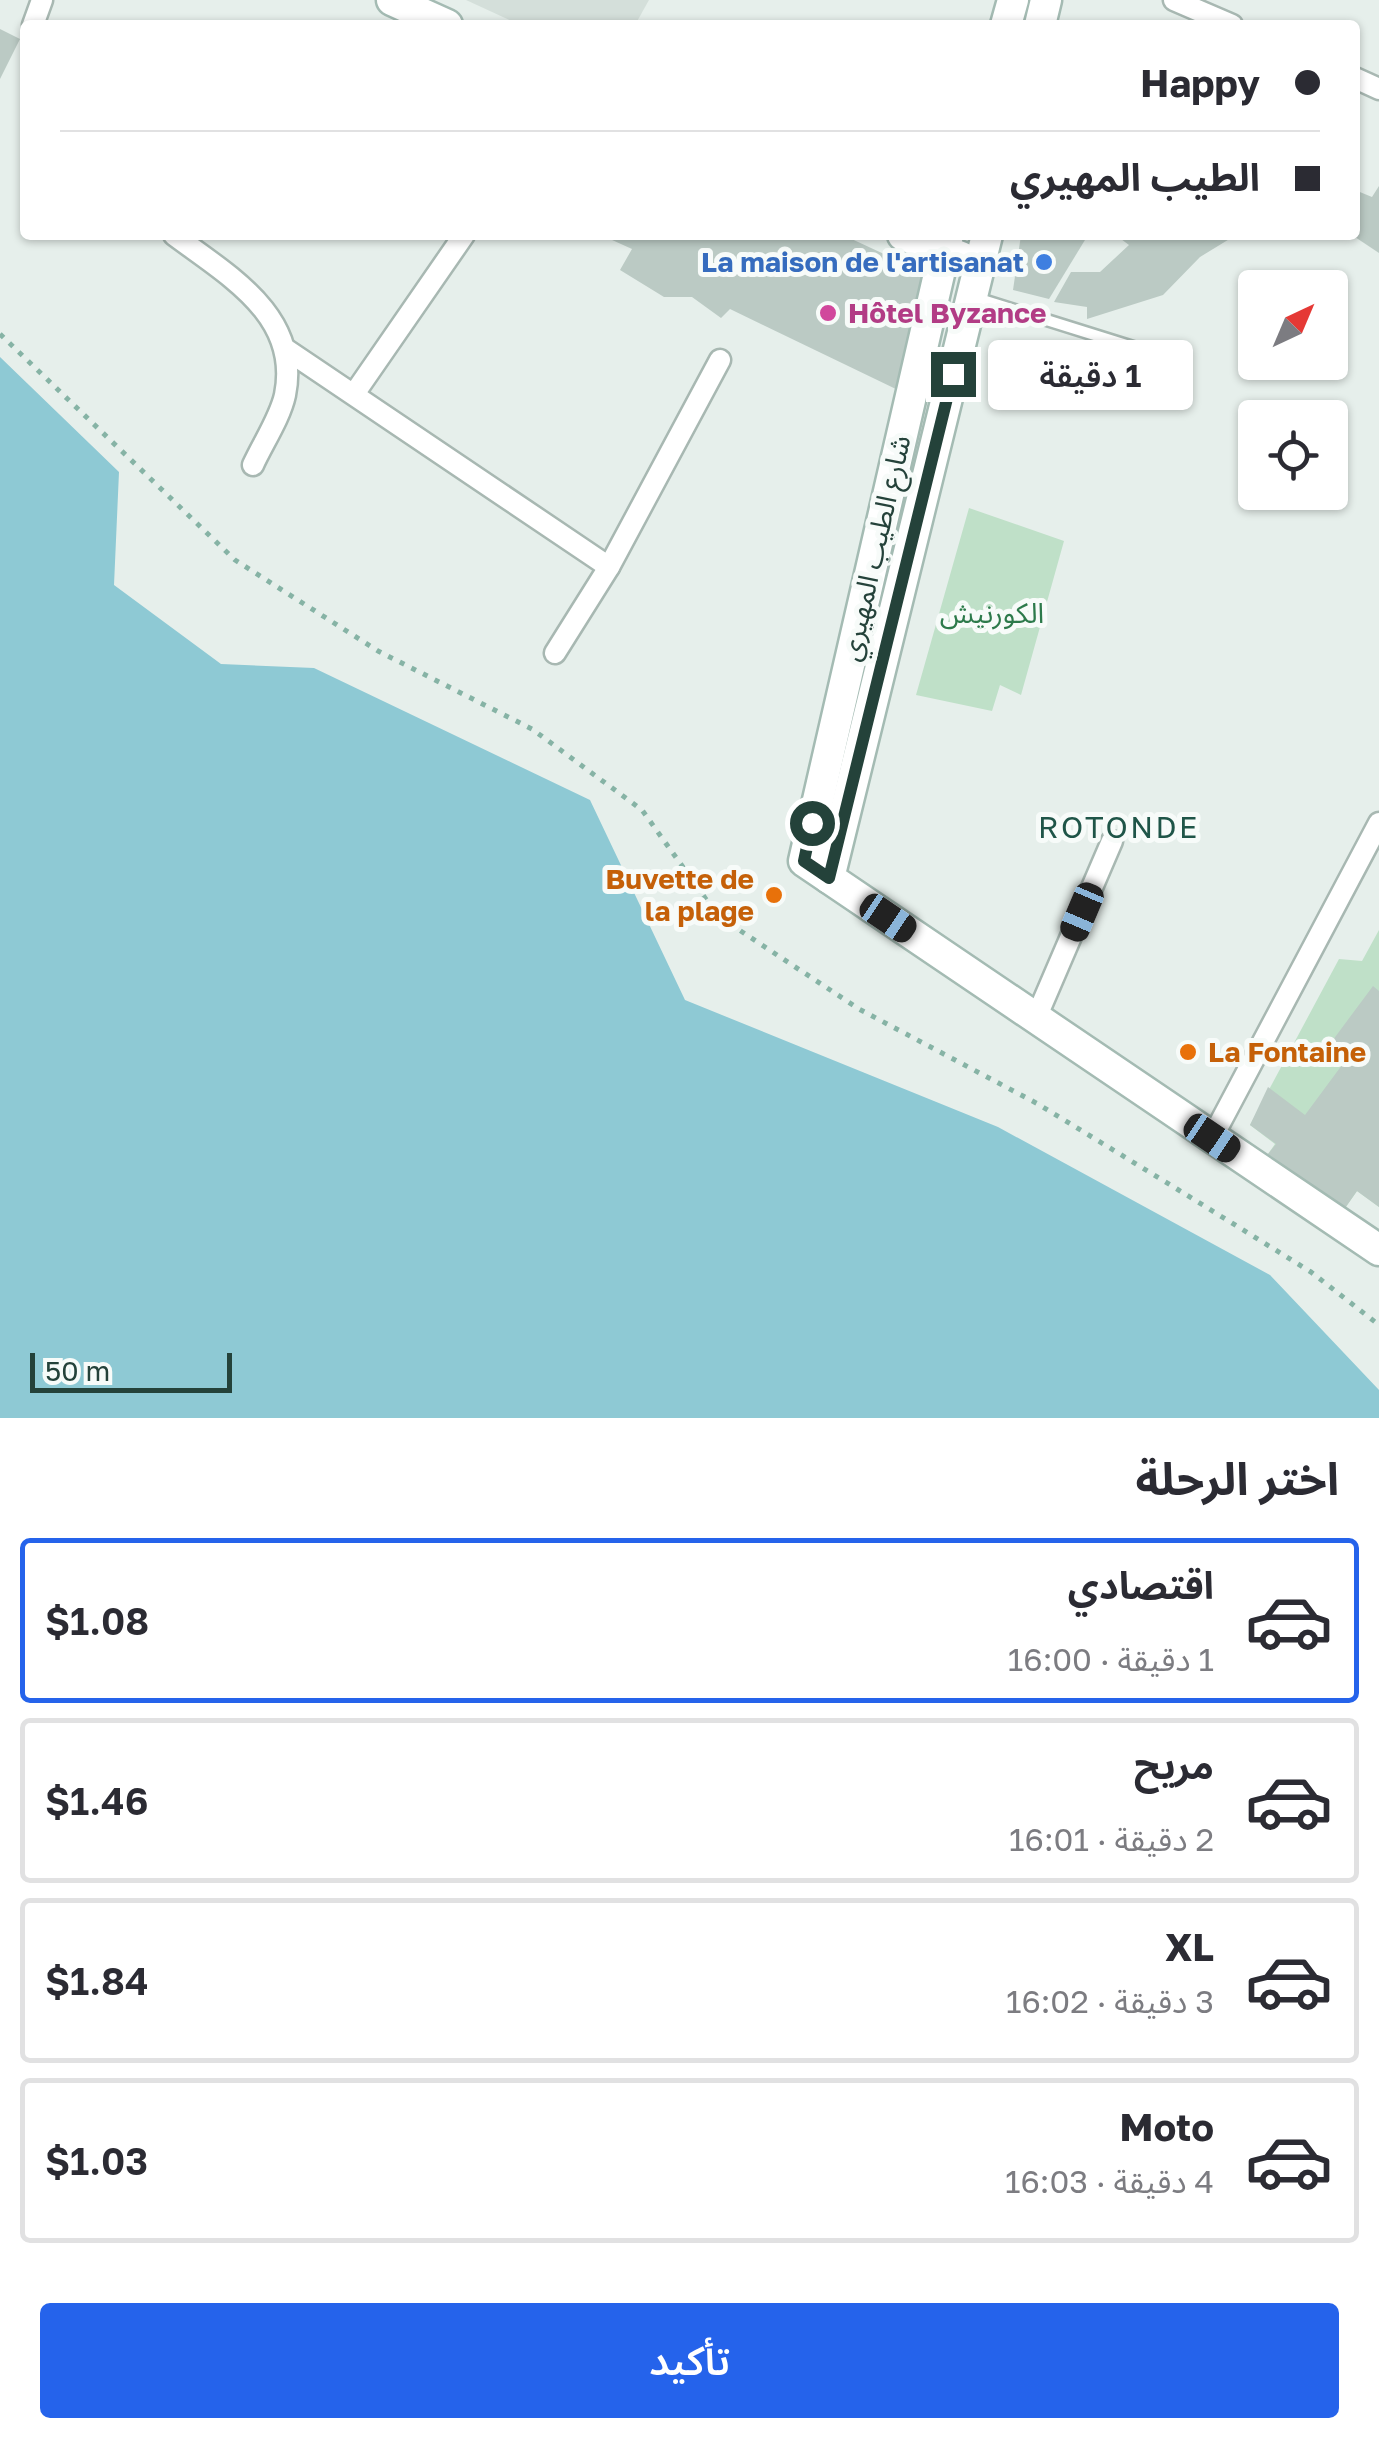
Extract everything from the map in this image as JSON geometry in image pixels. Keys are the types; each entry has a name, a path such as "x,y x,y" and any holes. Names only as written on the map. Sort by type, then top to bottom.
{"street":[{"path":"392,0 436,20"},
{"path":"1174,0 1220,20"},
{"path":"180,240 272,315 287,350 285,396 253,465"},
{"path":"354,394 461,240"},
{"path":"945,244 984,248 816,869 1379,1250"},
{"name":"شارع الطيب المهيري","path":"816,869 945,244"},
{"path":"287,350 609,567"},
{"path":"555,653 609,567 720,360"},
{"path":"1212,1138 1379,823"},
{"path":"1036,1018 1112,840"}],"lane":[{"path":"972,297 1180,362"}],"path":[{"path":"0,334 235,560 378,652 532,729 642,810 718,916 859,1010 1038,1104 1177,1189 1310,1272 1379,1325"}],"shaded area":[{"path":"466,0 649,0 638,20 509,20"}],"green space":[{"name":"الكورنيش","path":"969,508 1064,541 1021,695 1000,685 992,711 916,695"},
{"path":"1379,930 1379,1207 1357,1191 1343,1211 1268,1154 1275,1144 1250,1125 1339,959 1362,961"}],"water":[{"path":"0,357 119,472 114,585 221,664 314,668 590,800 685,1000 998,1127 1270,1275 1379,1390 1379,1418 0,1418"}],"building":[{"path":"0,29 20,39 0,79"},
{"path":"1379,186 1379,253 1360,240 1360,192 1372,197"},
{"name":"Hôtel Byzance","path":"612,240 854,240 925,273 900,391 730,309 721,318 692,297 664,297 620,270 632,249"},
{"name":"La maison de l'artisanat","path":"1020,240 1085,240 1049,299 1013,290"},
{"path":"1122,240 1228,240 1200,257 1163,295 1087,319 1087,307 1054,302 1071,272 1100,272 1129,245"},
{"path":"1373,986 1379,991 1379,1207 1357,1191 1343,1211 1268,1154 1276,1144 1250,1125 1268,1087 1305,1115 1342,1065 1324,1052"}],"place":[{"name":"La maison de l'artisanat","path":"1044,262"},
{"name":"Hôtel Byzance","path":"828,313"},
{"name":"Buvette de la plage","path":"774,895"},
{"name":"La Fontaine","path":"1188,1052"}],"district":[{"name":"ROTONDE","path":"1119,828"}],"route":[{"path":"812,823 804,861 829,878 953,374"}]}
